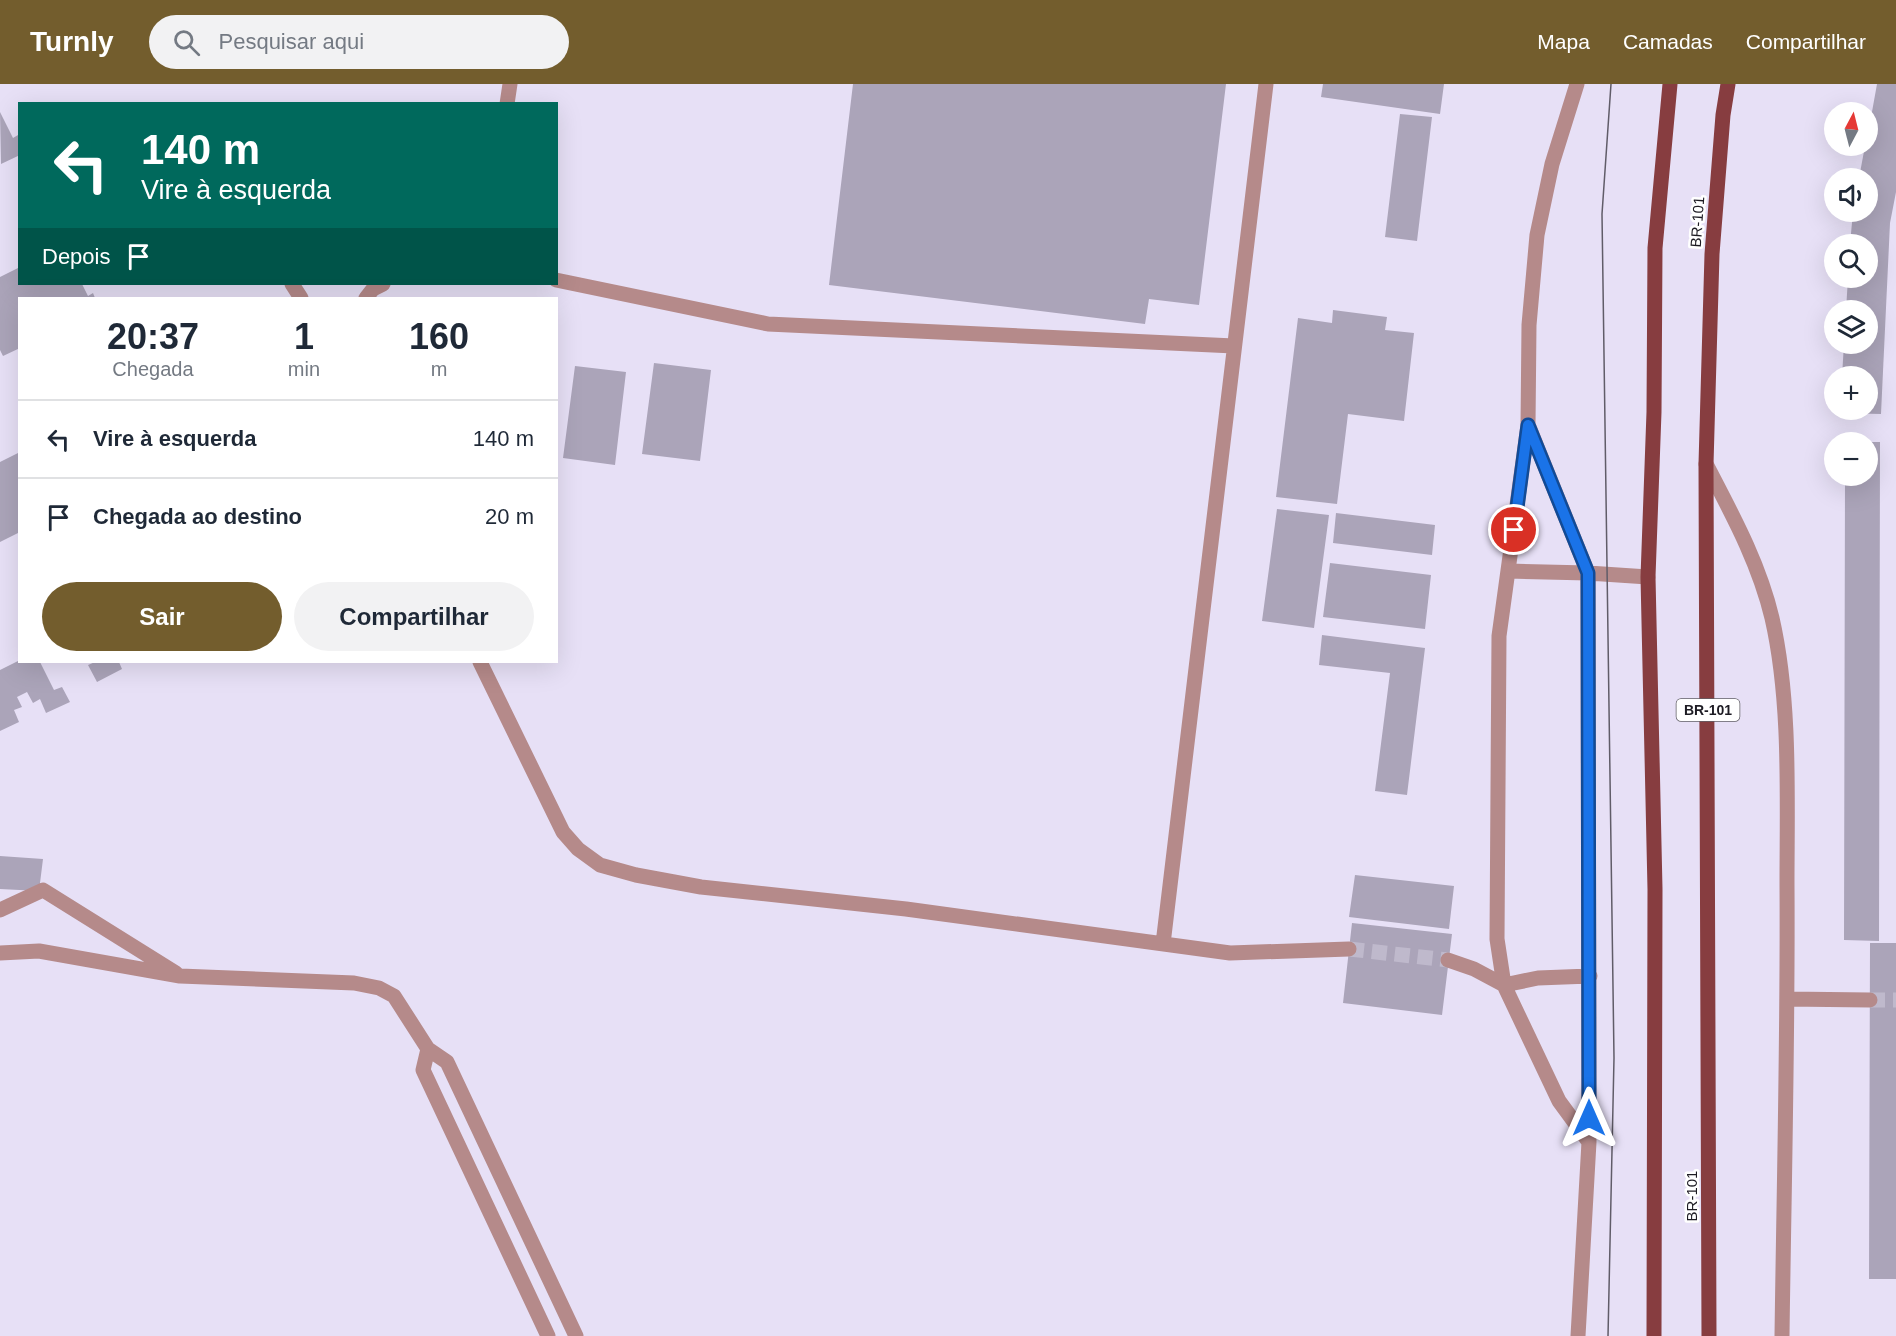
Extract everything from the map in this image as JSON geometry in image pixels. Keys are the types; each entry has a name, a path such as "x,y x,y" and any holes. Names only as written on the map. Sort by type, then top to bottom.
{"main road":[{"path":"1654,1336 1655,889 1648,577 1654,412 1655,248 1670,84"},
{"name":"BR-101","path":"1709,1336 1706,464 1712,254 1723,115 1728,84"}],"street":[{"path":"507,102 510,84"},
{"path":"1163,944 1266,84"},
{"path":"1576,84 1552,164 1537,235 1529,325 1528,425 1499,636 1497,939 1504,985 1559,1101 1589,1142"},
{"path":"558,280 768,324 1234,346"},
{"path":"367,297 381,285"},
{"path":"1528,425 1588,573 1589,1142 1578,1336"},
{"path":"1706,464 1745,540 1762,581 1772,619 1782,677 1787,793 1787,999 1782,1336"},
{"path":"1509,571 1648,577"},
{"path":"480,663 563,832 578,849 600,865 636,875 701,886 906,909 1230,953 1349,949"},
{"path":"0,910 43,890 180,976"},
{"path":"0,953 39,951 180,976 354,983 379,988 394,996 406,1011 428,1048 447,1062 576,1336"},
{"path":"1449,960 1474,969 1504,985 1538,978 1590,976"},
{"path":"1787,999 1870,1000"},
{"path":"428,1048 423,1070 548,1336"}],"building":[{"path":"853,84 1226,84 1199,305 1149,299 1145,324 829,285"},
{"path":"1323,84 1444,84 1440,114 1321,97"},
{"path":"1877,84 1896,84 1896,192 1890,223 1881,414 1878,414 1878,366 1843,366 1843,354 1878,354 1878,300 1847,300 1847,288 1878,288 1878,234 1851,234 1852,222 1878,222 1878,168 1861,168 1863,156 1878,156 1878,102 1874,102"},
{"path":"0,112 13,138 18,135 18,156 1,164"},
{"path":"1400,114 1432,117 1417,241 1385,237"},
{"path":"18,268 18,285 82,285 88,296 93,293 95,297 18,297 18,349 3,356 0,350 0,277"},
{"path":"1333,310 1387,317 1385,330 1414,333 1404,421 1348,414 1337,504 1276,497 1298,318 1332,323"},
{"path":"654,363 711,370 700,461 642,454"},
{"path":"575,366 626,372 615,465 563,458"},
{"path":"1878,442 1880,442 1879,941 1844,940 1845,486 1878,486"},
{"path":"18,453 18,533 0,542 0,462"},
{"path":"1277,509 1329,515 1314,628 1262,621"},
{"path":"1336,513 1435,525 1432,555 1333,543"},
{"path":"1330,563 1431,575 1425,629 1323,617"},
{"path":"1322,635 1425,648 1407,795 1375,791 1390,673 1319,665"},
{"path":"18,661 18,663 40,663 54,690 62,687 70,702 46,713 40,699 33,703 27,692 17,697 22,707 14,710 19,722 0,731 0,670"},
{"path":"119,663 122,669 97,682 88,665"},
{"path":"0,856 43,859 39,891 0,889"},
{"path":"1355,875 1454,886 1449,929 1349,917"},
{"path":"1352,923 1452,934 1442,1015 1343,1003"},
{"path":"1870,943 1896,943 1896,1279 1869,1279"}],"tunnel":[{"path":"1349,949 1448,960"},
{"path":"1870,1000 1896,1000"}],"tram line":[{"path":"1608,1336 1614,1058 1602,214 1611,84"}],"route":[{"path":"1514,530 1528,425 1588,573 1589,1118"}]}
